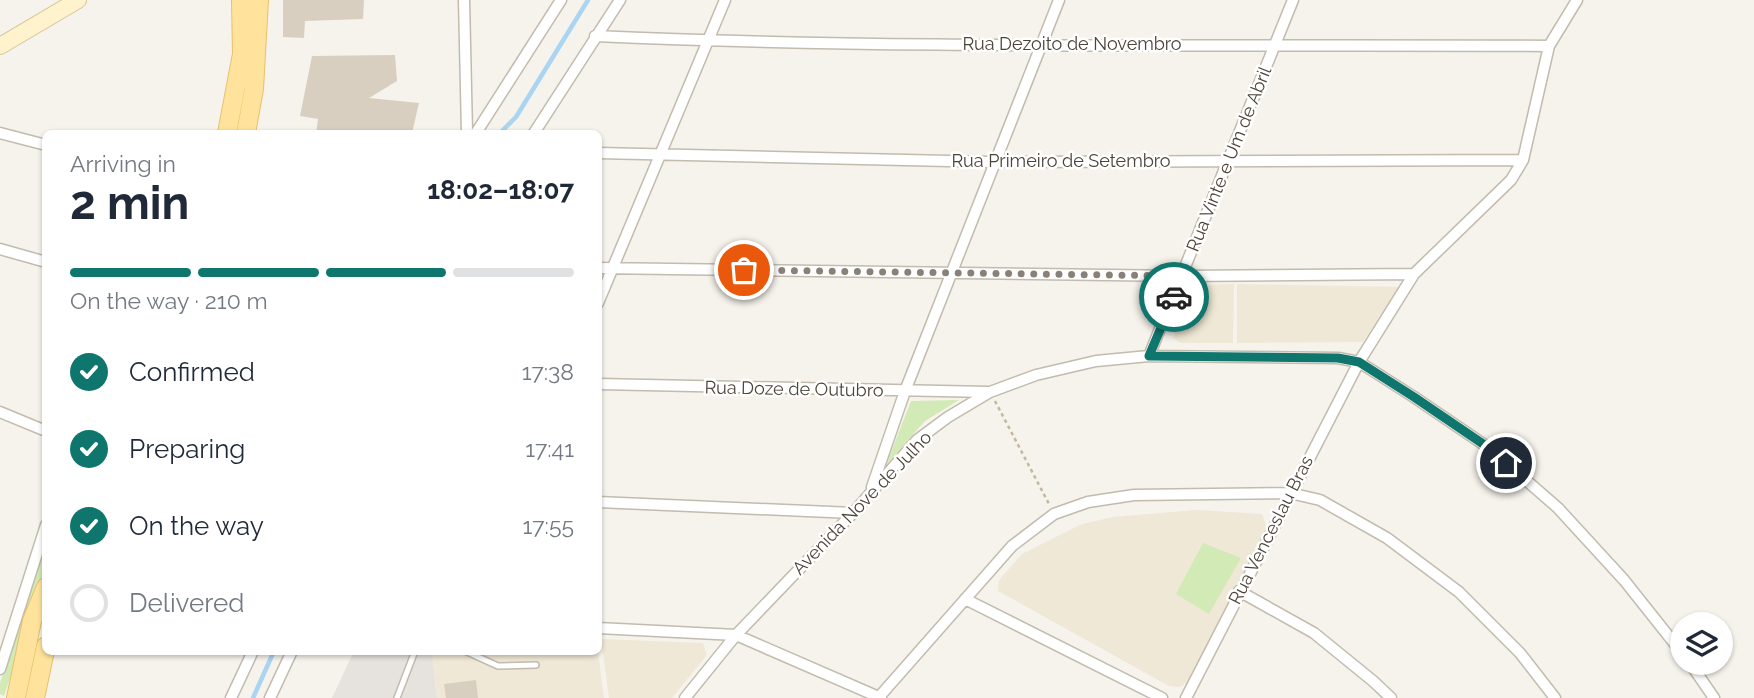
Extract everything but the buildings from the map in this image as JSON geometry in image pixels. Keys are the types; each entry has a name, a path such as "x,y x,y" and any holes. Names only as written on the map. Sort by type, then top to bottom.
{"main road":[{"path":"228,130 242,54 242,0"},
{"path":"248,130 255,78 259,0"},
{"path":"16,698 32,621 42,597"},
{"path":"35,698 44,655"}],"street":[{"path":"0,46 78,0"},
{"path":"464,0 467,130"},
{"path":"478,130 561,0"},
{"path":"536,130 620,0"},
{"path":"602,294 725,0"},
{"path":"870,493 905,391 1059,0"},
{"name":"Rua Vinte e Um de Abril","path":"1149,356 1293,0"},
{"path":"1577,0 1549,46 1523,160 1511,180 1414,274 1359,362 1489,448 1558,508 1625,580 1670,638"},
{"name":"Rua Dezoito de Novembro","path":"595,36 709,41 1041,45 1549,46"},
{"path":"0,133 42,144"},
{"name":"Rua Primeiro de Setembro","path":"602,153 993,162 1523,160"},
{"path":"0,249 42,261"},
{"path":"602,268 1183,276 1414,274"},
{"name":"Avenida Nove de Julho","path":"685,698 736,635 853,513 917,440 948,417 990,392 1036,376 1096,361 1149,356 1338,358 1359,362"},
{"name":"Rua Venceslau Bras","path":"1186,698 1359,362"},
{"name":"Rua Doze de Outubro","path":"602,384 990,392"},
{"path":"0,412 42,429"},
{"path":"602,628 736,635 880,697 1013,546 1054,514 1088,502 1135,495 1290,493 1320,500 1387,538 1459,592 1520,653 1555,698"},
{"path":"602,502 853,513"},
{"path":"0,669 42,537"},
{"path":"1239,592 1314,633 1391,698"},
{"path":"965,599 1161,698"},
{"path":"231,698 251,655"},
{"path":"270,698 290,655"},
{"path":"1698,675 1714,698"}],"lane":[{"path":"397,698 413,655"},
{"path":"474,655 498,666 536,665"}],"path":[{"path":"990,392 1054,514"}],"shaded area":[{"path":"1234,284 1233,343 1181,343 1173,338 1194,285"},
{"path":"1237,284 1399,287 1363,342 1237,343"},
{"path":"1197,510 1262,514 1267,528 1188,682 1180,687 1169,686 998,591 999,580 1022,554 1082,524 1113,517"},
{"path":"602,639 703,643 707,655 672,698 609,698"},
{"path":"352,655 432,655 437,698 332,698"},
{"path":"432,655 599,655 604,698 437,698"}],"green space":[{"path":"959,400 925,421 886,465 911,401"},
{"path":"1203,543 1241,558 1209,614 1176,594"},
{"path":"42,551 42,582 4,696 0,694 0,683"}],"waterway":[{"path":"503,130 516,117 588,0"},
{"path":"253,698 272,655"}],"way so far":[{"path":"744,270 1183,276 1174,297"}],"route":[{"path":"1174,297 1149,356 1338,358 1359,362 1489,448 1506,463"}]}
